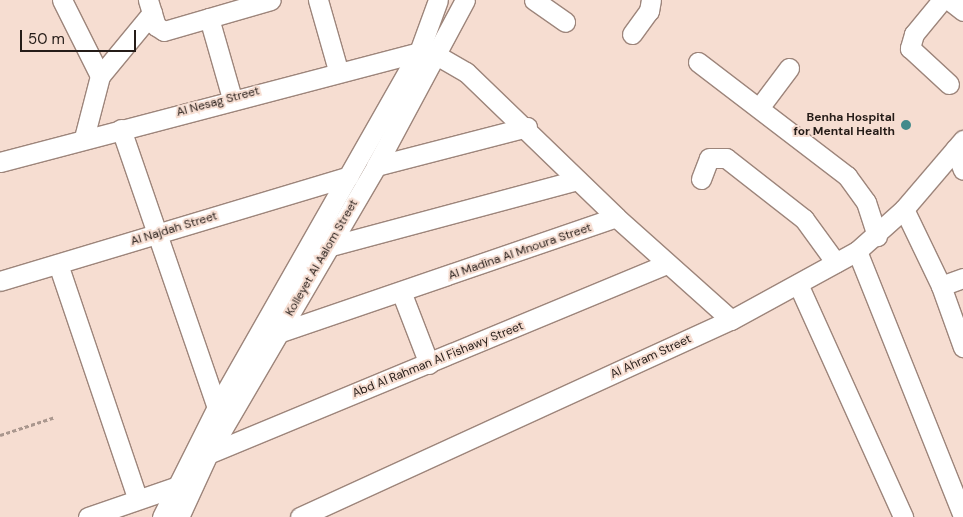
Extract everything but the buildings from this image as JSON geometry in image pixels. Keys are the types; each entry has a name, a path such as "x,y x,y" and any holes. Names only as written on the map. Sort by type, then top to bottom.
{"street":[{"path":"62,0 100,76"},
{"path":"84,138 100,76 152,13 168,31 271,0"},
{"path":"318,0 338,70"},
{"name":"Kolleyet Al Aalom Street","path":"162,517 176,485 278,333 376,166 438,56 466,0"},
{"path":"534,0 565,22"},
{"path":"632,34 649,11 651,0"},
{"path":"942,0 914,34 910,48 950,84"},
{"path":"949,0 963,11"},
{"path":"431,4 448,33"},
{"name":"Kolleyet Al Aalom Street","path":"179,517 208,454 220,417 349,176 419,52 431,4"},
{"path":"209,18 232,98"},
{"name":"Al Nesag Street","path":"0,162 338,70 419,52 438,56 466,72 527,127 577,180 616,217"},
{"path":"698,62 855,184 877,236"},
{"path":"759,108 790,68"},
{"path":"376,166 527,127"},
{"path":"120,129 155,235 220,417"},
{"path":"959,144 963,170"},
{"name":"Al Ahram Street","path":"300,517 731,320 836,263 857,251 877,236 904,209 959,144"},
{"path":"701,179 709,158 726,158 804,218 836,263"},
{"name":"Al Najdah Street","path":"0,281 349,176"},
{"path":"327,247 577,180"},
{"path":"904,209 941,286 963,347"},
{"path":"616,217 731,320"},
{"name":"Al Madina Al Mnoura Street","path":"278,333 402,294 616,217"},
{"path":"857,251 963,516"},
{"path":"58,264 137,497"},
{"name":"Abd Al Rahman Al Fishawy Street","path":"208,454 667,264"},
{"path":"941,286 963,278"},
{"path":"798,284 903,517"},
{"path":"402,294 429,364"},
{"path":"88,517 137,497 176,485 195,482"}],"path":[{"path":"0,435 55,417"}],"place":[{"name":"Benha Hospital for Mental Health","path":"906,125"}]}
